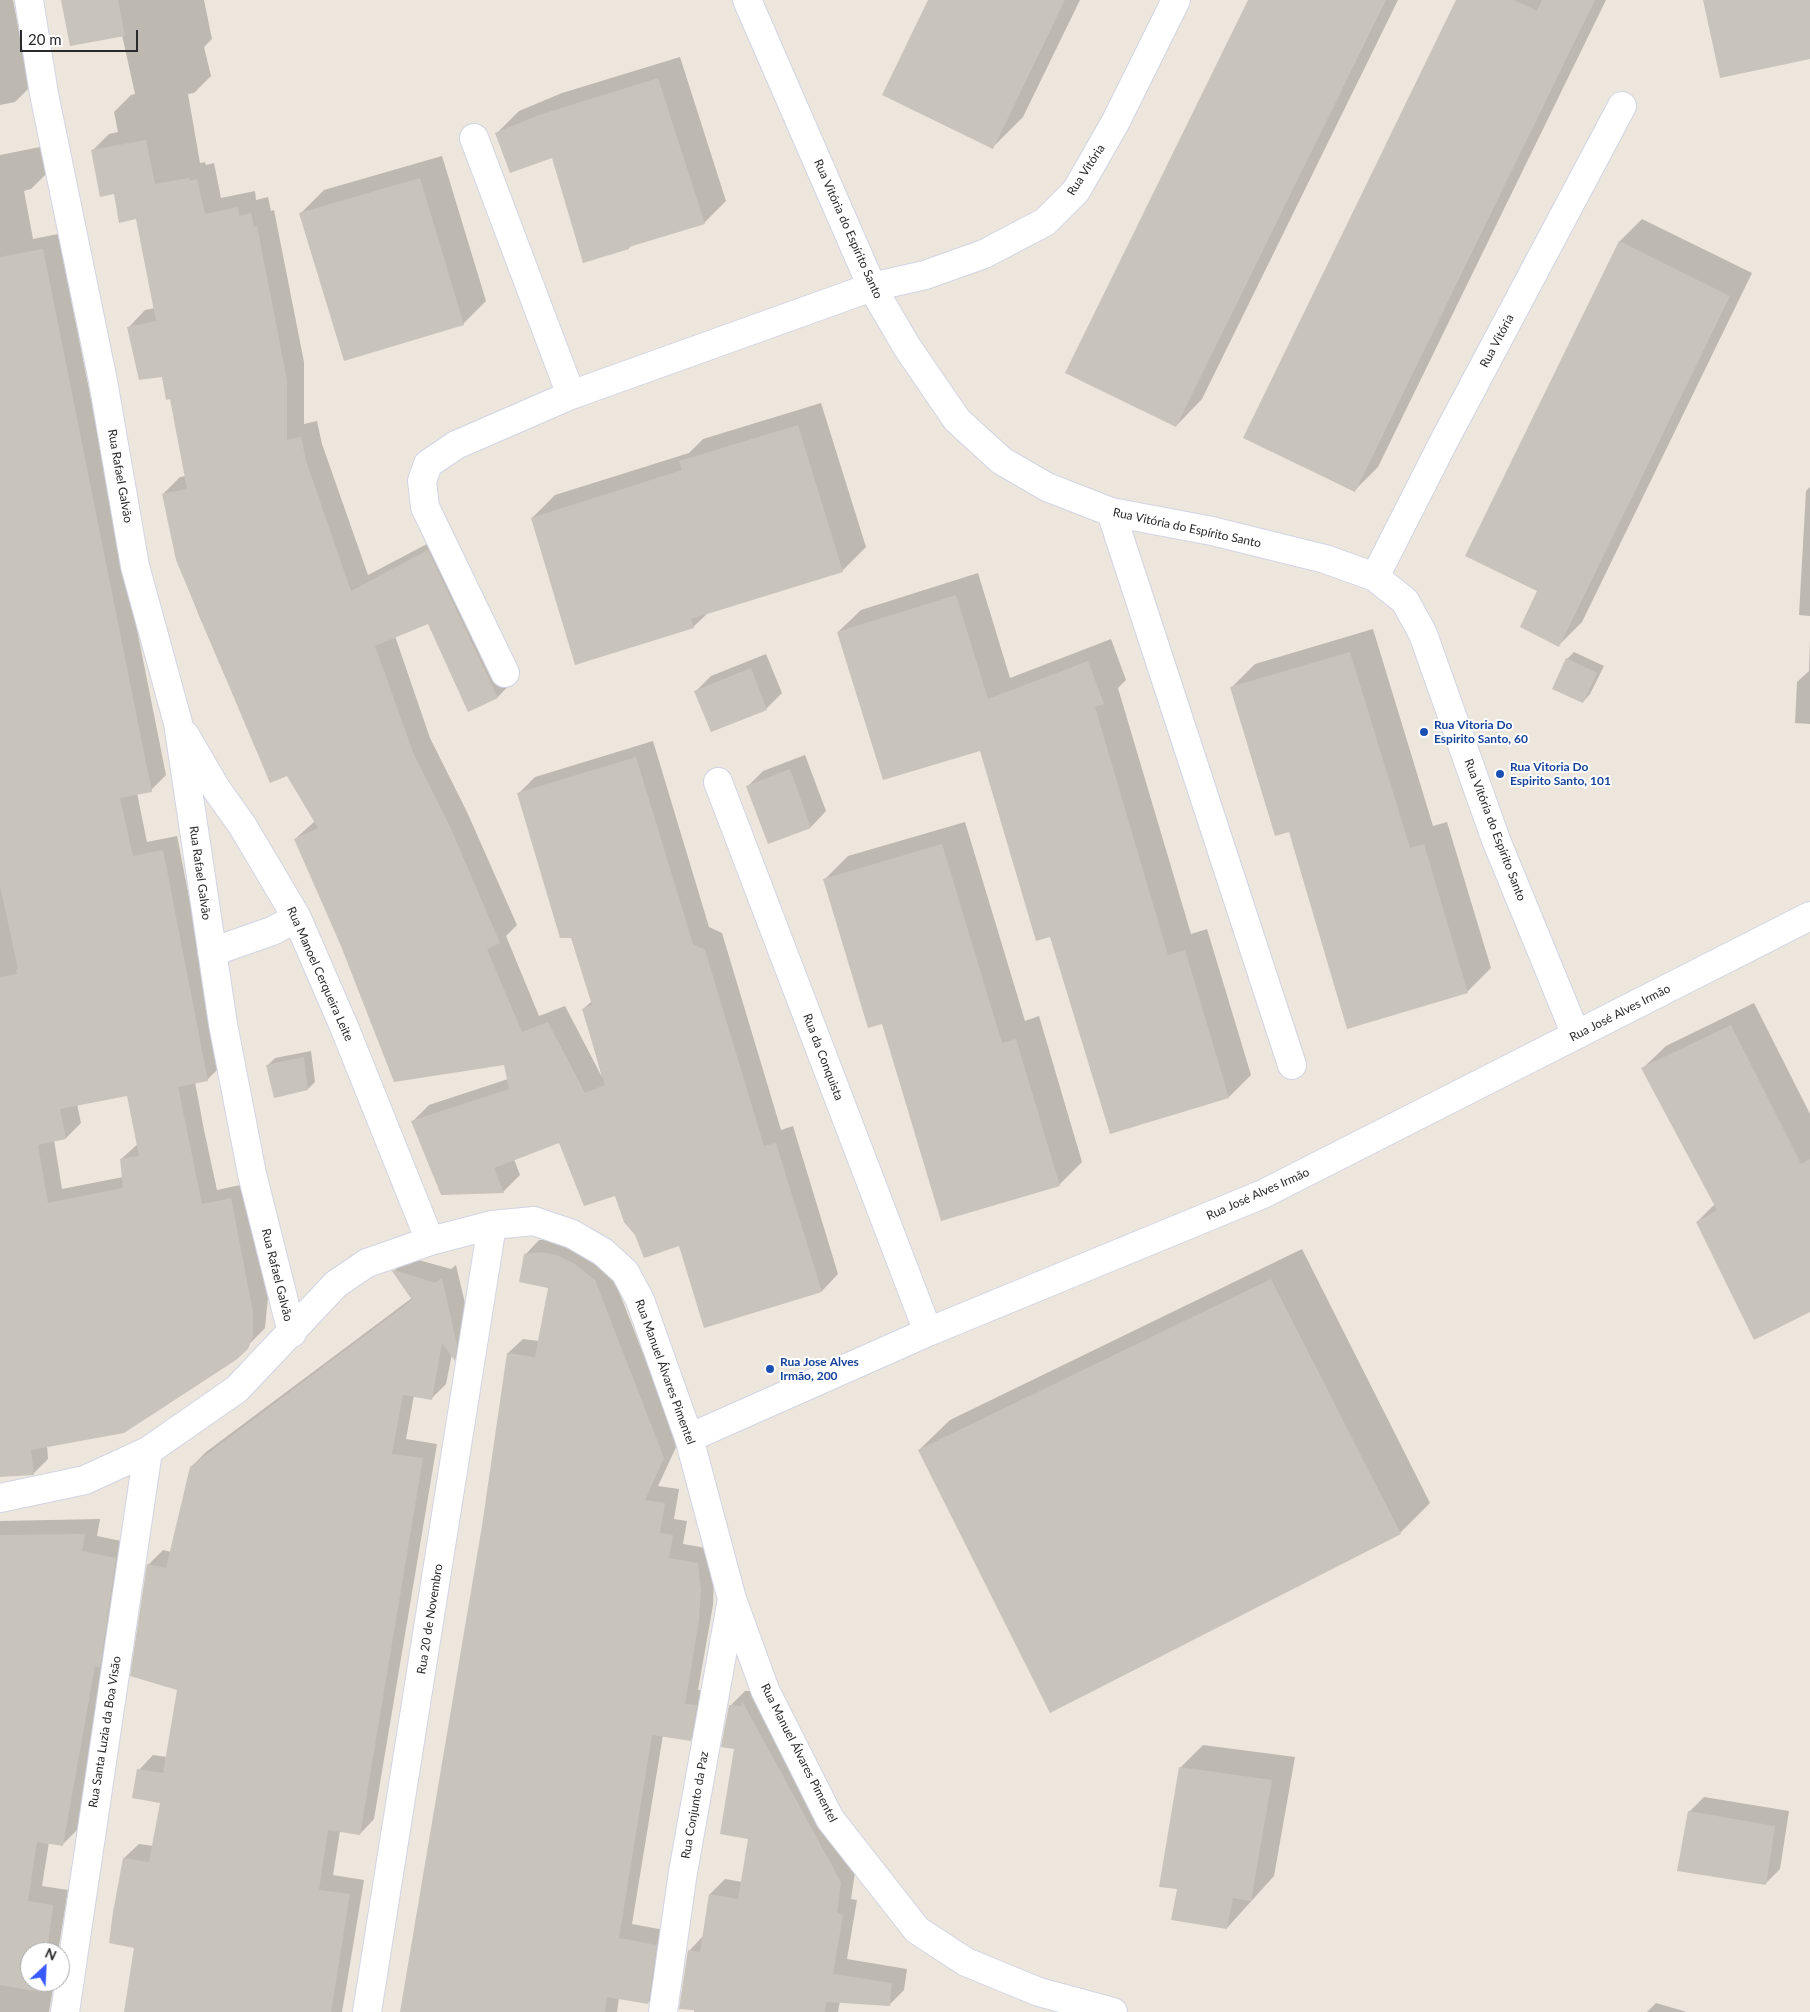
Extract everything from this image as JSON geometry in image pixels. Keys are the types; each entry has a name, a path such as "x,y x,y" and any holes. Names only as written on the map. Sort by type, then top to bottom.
{"street":[{"name":"Rua Rafael Galvão","path":"29,0 44,94 103,381 135,566 178,723 212,952 252,1174 292,1333"},
{"name":"Rua Vitória","path":"505,673 425,507 422,482 428,464 456,444 571,395 872,287 925,275 984,254 1045,222 1076,191 1115,124 1176,0"},
{"name":"Rua Vitória do Espírito Santo","path":"752,2 872,287 906,347 957,420 1002,461 1048,487 1112,512 1212,531 1325,559 1375,577 1405,601 1423,634 1496,840 1576,1035"},
{"name":"Rua Vitória","path":"1375,577 1444,440 1622,106"},
{"path":"474,138 571,395"},
{"path":"1112,512 1292,1066"},
{"name":"Rua Manoel Cerqueira Leite","path":"178,723 297,918 345,1029 430,1241"},
{"name":"Rua da Conquista","path":"718,782 928,1332"},
{"name":"Rua José Alves Irmão","path":"689,1438 928,1332 1263,1194 1810,916"},
{"path":"212,952 272,931 297,918"},
{"name":"Rua Manuel Álvares Pimentel","path":"0,1498 85,1480 148,1451 237,1389 292,1333 336,1284 367,1263 430,1241 492,1225 534,1222 572,1234 603,1252 624,1272 640,1300 689,1438 732,1599 765,1690 830,1819 917,1930 966,1962 1038,1992 1113,2012"},
{"name":"Rua 20 de Novembro","path":"367,2012 492,1225"},
{"name":"Rua Santa Luzia da Boa Visão","path":"65,2012 148,1451"},
{"name":"Rua Conjunto da Paz","path":"663,2012 683,1872 732,1599"}],"building":[{"path":"61,0 118,0 125,36 70,46"},
{"path":"928,0 1065,0 993,149 882,95"},
{"path":"1248,0 1386,0 1176,427 1065,373"},
{"path":"1456,0 1514,0 1537,11 1542,0 1595,0 1355,492 1243,438"},
{"path":"1703,0 1810,0 1810,59 1720,78"},
{"path":"658,78 705,224 583,263 552,158 510,173 495,133 539,115"},
{"path":"146,140 155,184 189,178 189,181 197,179 205,214 238,207 239,216 251,213 254,227 257,226 287,380 287,440 301,437 306,461 351,591 428,550 498,698 468,712 428,624 375,646 414,755 451,829 500,943 487,949 522,1032 548,1022 585,1093 605,1085 582,1009 592,1005 571,938 560,938 517,793 636,757 693,944 705,950 764,1146 776,1143 822,1292 704,1328 679,1246 644,1258 635,1235 624,1222 615,1196 584,1206 559,1143 494,1168 504,1193 441,1195 411,1121 509,1089 504,1065 394,1082 341,946 294,839 318,828 287,776 270,783 176,560 162,494 187,489 170,399 166,400 162,377 139,380 127,327 156,321 136,219 119,223 114,194 100,197 91,150"},
{"path":"420,178 464,325 344,361 299,213"},
{"path":"1619,241 1730,296 1559,647 1520,627 1537,591 1465,556"},
{"path":"43,249 152,792 120,798 133,856 163,850 208,1081 178,1087 202,1204 231,1198 253,1312 253,1336 248,1349 236,1360 124,1433 31,1450 34,1475 0,1477 0,977 17,974 16,969 18,969 0,886 0,257","holes":["127,1096 139,1156 120,1159 123,1188 48,1203 38,1145 66,1139 60,1109"]},
{"path":"798,425 843,572 691,619 694,628 575,665 531,518 682,470 679,461"},
{"path":"956,595 988,699 1088,661 1104,704 1095,707 1168,955 1185,950 1229,1098 1110,1134 1050,937 1036,941 980,751 883,780 837,632"},
{"path":"1350,652 1410,848 1424,844 1468,993 1347,1029 1289,832 1275,836 1230,687"},
{"path":"1566,658 1597,673 1583,703 1552,689"},
{"path":"751,668 767,710 711,732 694,691"},
{"path":"790,769 811,828 768,844 746,786"},
{"path":"942,844 1002,1043 1016,1039 1060,1186 941,1221 882,1024 868,1028 823,879"},
{"path":"1731,1025 1801,1164 1810,1159 1810,1312 1754,1340 1696,1222 1717,1210 1641,1068"},
{"path":"304,1057 308,1090 274,1098 266,1065"},
{"path":"540,1252 557,1255 575,1264 595,1280 664,1458 645,1500 665,1503 660,1533 673,1535 669,1558 698,1563 701,1591 699,1620 685,1704 697,1705 691,1741 652,1735 619,1938 657,1945 648,2004 607,1997 605,2012 400,2012 482,1526 507,1353 535,1357 548,1288 519,1282 524,1254"},
{"path":"394,1270 435,1283 442,1278 457,1345 455,1361 442,1343 432,1400 403,1395 392,1454 423,1458 360,1835 328,1830 319,1890 350,1894 331,2012 124,2012 134,1948 109,1943 113,1912 123,1858 149,1862 160,1803 132,1798 137,1769 163,1773 177,1690 130,1676 147,1564 166,1568 190,1467 412,1300 392,1271"},
{"path":"1271,1279 1401,1534 1050,1713 918,1450"},
{"path":"85,1534 82,1551 116,1558 100,1668 95,1666 63,1846 37,1842 28,1901 53,1905 48,1942 20,1942 20,1988 0,1985 0,1535"},
{"path":"742,1701 841,1882 837,1913 843,1915 833,1974 892,1983 890,2006 826,2002 825,2012 694,2012 694,2010 679,2009 688,1950 700,1952 709,1894 738,1899 748,1839 720,1834 734,1749 721,1747 729,1705 741,1706"},
{"path":"1179,1767 1272,1780 1251,1901 1233,1898 1227,1929 1171,1920 1177,1889 1159,1887"},
{"path":"1688,1811 1775,1826 1766,1885 1677,1871"}],"place":[{"name":"Rua Vitoria Do Espirito Santo, 60","path":"1424,732"},
{"name":"Rua Vitoria Do Espirito Santo, 101","path":"1500,774"},
{"name":"Rua Jose Alves Irmão, 200","path":"770,1369"}]}
